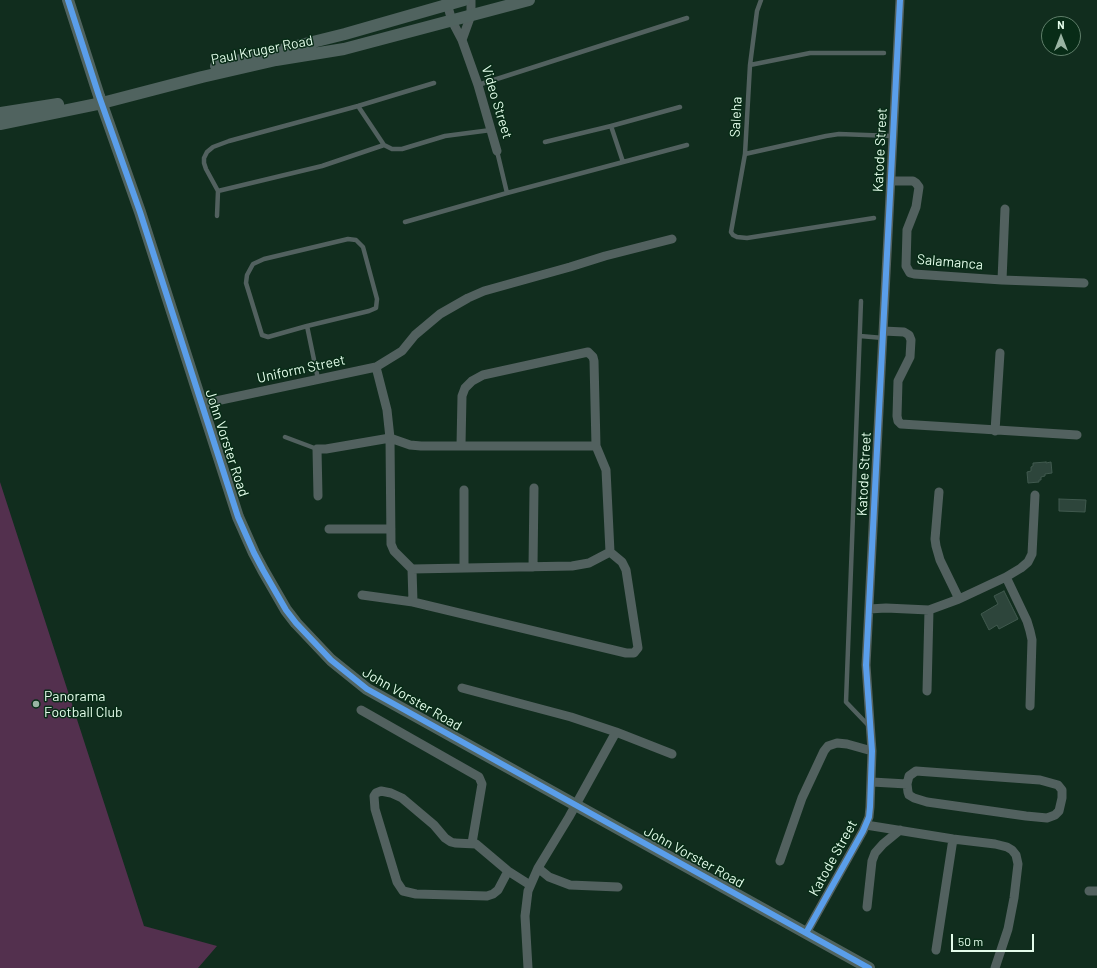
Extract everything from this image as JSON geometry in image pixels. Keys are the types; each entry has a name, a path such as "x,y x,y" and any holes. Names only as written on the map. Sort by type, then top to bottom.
{"street":[{"name":"John Vorster Road","path":"68,0 100,99 142,218 238,517 254,553 286,610 307,636 331,660 367,689 575,806 869,968"},
{"name":"Paul Kruger Road","path":"0,124 100,99 239,60 345,34 446,2 464,0"},
{"path":"462,40 471,15 471,0"},
{"name":"Paul Kruger Road","path":"0,114 100,99 276,60 344,49 529,0"},
{"name":"Katode Street","path":"806,933 866,825 870,812 872,751 866,676 900,0"},
{"name":"Video Street","path":"446,2 452,21 462,40 478,85 497,151"},
{"name":"Salamanca","path":"891,181 913,181 919,187 916,207 907,230 906,266 908,272 914,274 1002,280 1084,282"},
{"path":"1002,280 1005,209"},
{"name":"Uniform Street","path":"202,404 376,367 402,351 415,335 440,314 468,298 484,291 672,238"},
{"path":"883,335 904,332 911,340 910,357 898,381 897,416 900,423 903,425 1077,435"},
{"path":"362,595 413,602 626,653 637,650 638,645 626,570 622,562 610,552 606,470 596,446 593,357 588,352 483,375 472,381 465,388 462,396 461,445"},
{"path":"996,431 1000,353"},
{"path":"376,367 387,410 390,438 391,544 394,551 412,569 413,602"},
{"path":"318,496 317,449 326,449 390,438 410,445 596,446"},
{"path":"533,567 534,488"},
{"path":"464,490 464,567"},
{"path":"939,492 935,539 936,546 940,560 959,599"},
{"path":"869,608 929,610 959,599 1006,578 1026,564 1032,554 1035,495"},
{"path":"329,529 391,529"},
{"path":"412,569 581,565 590,563 610,552"},
{"path":"1006,578 1027,621 1032,640 1030,706"},
{"path":"927,691 929,610"},
{"path":"462,688 571,717 616,732 672,754"},
{"path":"361,710 480,777 482,784 472,843"},
{"path":"528,968 525,910 526,898 530,885 538,868 575,806 616,732"},
{"path":"780,861 802,798 824,751 828,746 837,743 848,744 872,751"},
{"path":"916,771 1040,780 1058,785 1062,790 1062,798 1059,811 1056,815 1047,818 927,802 909,795 907,784 909,776 916,771"},
{"path":"872,782 907,784"},
{"path":"508,871 498,890 487,896 416,894 403,891 397,882 375,809 374,796 376,792 382,791 391,793 402,798 430,821 445,838 451,842 476,844 508,871 530,885"},
{"path":"866,825 953,839 996,844 1012,850 1016,855 1018,864 1008,929 995,968"},
{"path":"867,907 872,861 875,853 883,844 900,830"},
{"path":"936,950 953,839"},
{"path":"538,868 549,877 570,885 618,888"}],"lane":[{"name":"Saleha","path":"761,0 756,16 750,65 746,154 839,134 893,136"},
{"path":"478,85 688,18"},
{"path":"750,65 810,53 884,52"},
{"path":"217,216 218,191 204,163 204,158 207,152 213,148 230,141 358,106 434,83"},
{"path":"358,106 384,145 392,149 402,149 445,136 491,130"},
{"path":"545,142 680,107"},
{"path":"611,126 622,162"},
{"path":"405,222 507,192 687,144"},
{"path":"218,191 322,166 384,145"},
{"name":"Video Street","path":"497,151 507,192"},
{"path":"746,154 731,232 733,235 747,238 874,218"},
{"path":"343,240 356,240 362,247 377,299 376,308 307,326 268,337 262,335 246,283 249,269 253,264 264,259 343,240"},
{"path":"861,301 846,702 871,730"},
{"path":"307,326 318,379"},
{"path":"860,336 883,335"},
{"path":"285,437 317,449"}],"shaded area":[{"name":"Panorama Football Club","path":"0,482 144,926 217,946 198,968 0,968"}],"building":[{"path":"1051,462 1052,473 1045,474 1045,476 1041,477 1039,482 1028,483 1027,472 1031,471 1033,463"},
{"path":"1059,499 1086,500 1085,512 1059,511"},
{"path":"1004,591 1018,619 999,629 997,625 989,630 981,614 998,604 994,596"}],"cycle path":[{"path":"68,0 99,96 140,212 238,517 263,570 286,610 296,623 331,660 367,689 869,968"},
{"path":"806,933 863,831 869,817 872,751 866,665 900,0"}],"place":[{"name":"Panorama Football Club","path":"36,704"}]}
